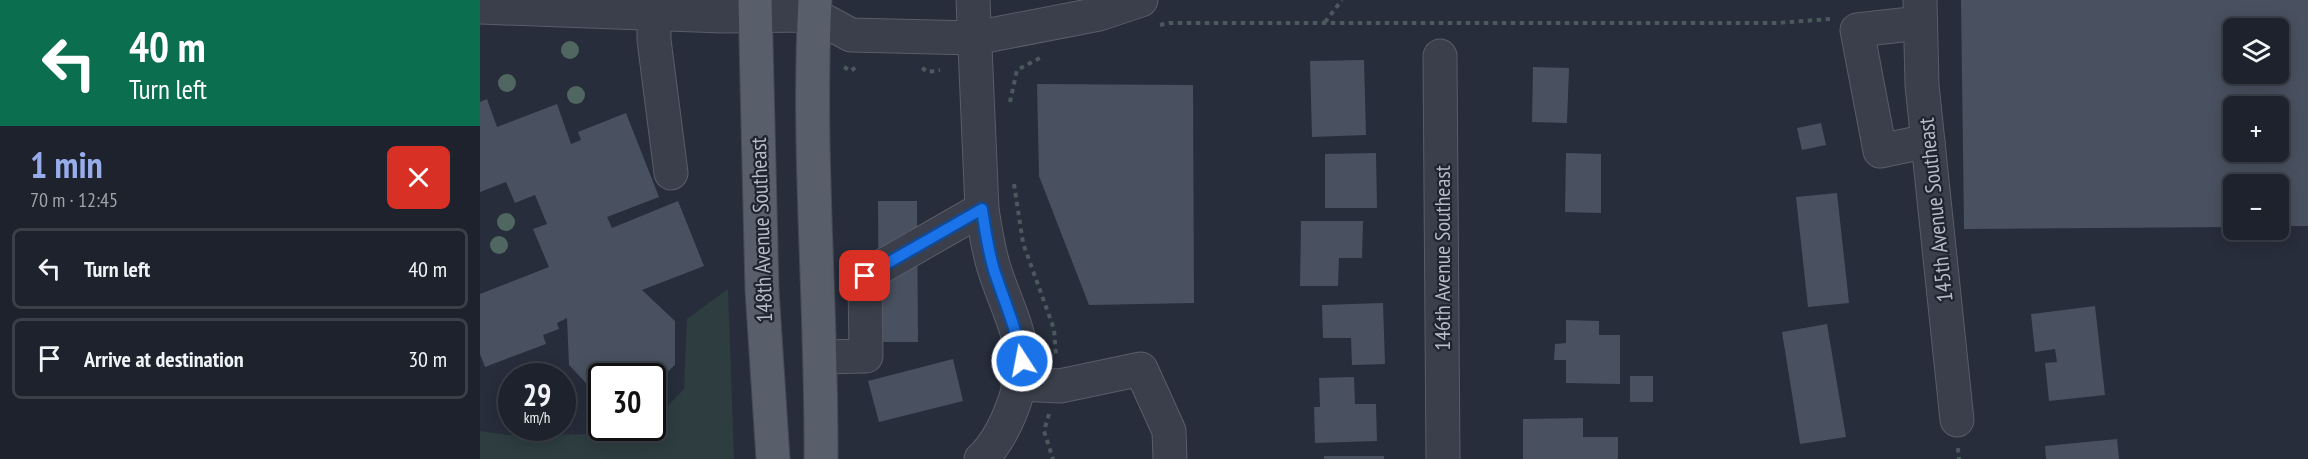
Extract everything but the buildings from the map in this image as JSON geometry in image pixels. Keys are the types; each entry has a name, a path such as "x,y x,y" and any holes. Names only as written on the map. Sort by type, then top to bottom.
{"main road":[{"path":"810,5 813,186 821,357 821,459"},
{"name":"148th Avenue Southeast","path":"756,8 762,290 773,459"}],"street":[{"path":"973,0 982,209 994,268 1018,335 1022,361 1013,408 990,451 981,459"},
{"path":"480,7 654,13 810,5 851,35 975,38 1099,14 1146,14"},
{"path":"1920,12 1857,30 1880,151 1928,141"},
{"name":"145th Avenue Southeast","path":"1920,12 1922,85 1957,420"},
{"path":"654,13 654,40 671,173"},
{"name":"146th Avenue Southeast","path":"1440,56 1443,459"},
{"path":"821,357 866,356 865,276 982,209"},
{"path":"1018,384 1054,386 1141,369 1169,431 1170,459"}],"path":[{"path":"1325,22 1342,0"},
{"path":"1146,14 1169,23 1777,23 1837,19"},
{"path":"1017,70 1044,56"},
{"path":"1010,66 1017,70"},
{"path":"928,72 938,70"},
{"path":"1010,113 1017,70"},
{"path":"1013,178 1023,243 1054,329 1057,363 1044,431 1053,459"}],"shaded area":[{"path":"728,289 734,459 480,459 480,431 498,434 498,441 576,441 576,434 588,434 588,441 666,441 666,408 684,389 687,319"}],"route":[{"path":"865,276 982,209 994,268 1018,335 1022,361"}]}
